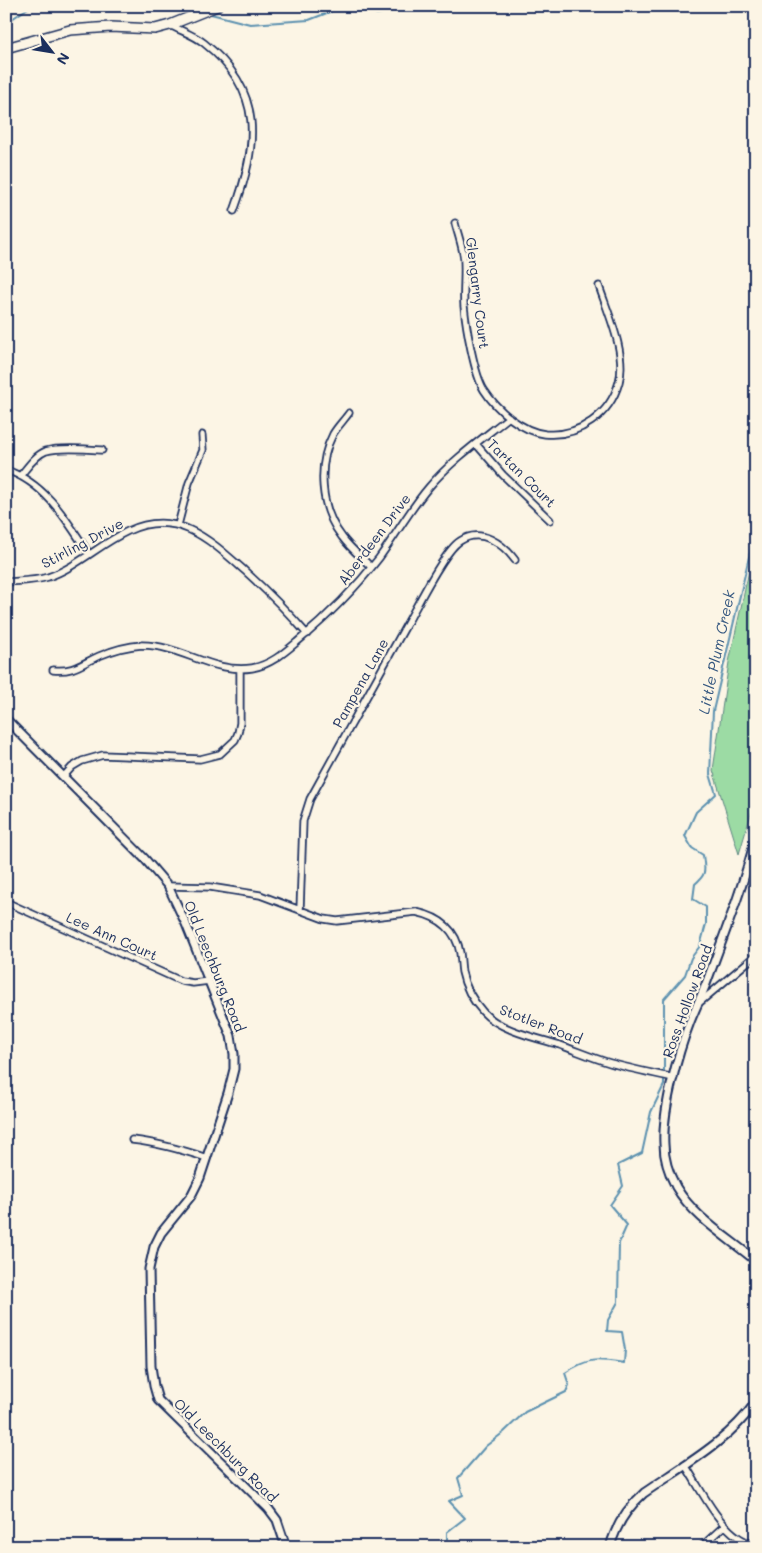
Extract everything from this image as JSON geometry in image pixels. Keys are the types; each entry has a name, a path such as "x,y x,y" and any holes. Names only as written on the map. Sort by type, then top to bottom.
{"main road":[{"path":"6,48 70,30 111,27 155,29 217,6"}],"street":[{"path":"170,25 202,42 222,59 243,89 251,113 250,153 243,187 234,211"},
{"name":"Glengarry Court","path":"455,223 464,260 464,307 479,381 492,400 509,417 534,431 544,434 559,433 574,430 588,424 600,416 607,407 620,381 620,360 600,286"},
{"path":"350,413 334,433 326,453 324,498 331,519 341,536 371,567"},
{"name":"Aberdeen Drive","path":"53,670 66,671 76,669 116,649 143,645 175,650 215,666 231,670 264,665 280,656 307,634 338,604 371,567 428,488 440,475 509,417"},
{"path":"178,526 189,483 202,450 202,435"},
{"name":"Tartan Court","path":"476,444 503,475 550,520"},
{"path":"20,476 34,460 45,452 72,449 102,450"},
{"path":"6,470 20,476 48,497 59,509 89,554"},
{"name":"Stirling Drive","path":"6,582 46,578 128,531 158,523 178,526 192,529 215,544 282,606 307,634"},
{"name":"Pampena Lane","path":"300,910 303,821 310,799 426,589 454,546 462,539 470,537 489,538 499,543 515,560"},
{"path":"64,776 72,767 82,761 103,755 200,759 220,754 235,740 238,733 240,723 240,669"},
{"name":"Old Leechburg Road","path":"6,719 144,858 168,886 226,1019 234,1054 234,1069 228,1093 200,1178 191,1196 161,1233 151,1258 149,1269 151,1366 158,1400 268,1508 276,1520 286,1547"},
{"name":"Ross Hollow Road","path":"756,837 730,919 670,1077 664,1129 664,1145 669,1172 676,1187 691,1208 756,1261"},
{"name":"Stotler Road","path":"168,886 210,887 260,895 337,922 416,912 436,918 451,930 457,940 466,986 475,1002 492,1020 504,1026 610,1063 670,1077"},
{"name":"Lee Ann Court","path":"6,902 181,981 193,983 209,981"},
{"path":"699,1002 756,955"},
{"path":"132,1140 179,1149 207,1158"},
{"path":"610,1547 622,1518 636,1500 730,1432 756,1402"},
{"path":"685,1465 725,1525 740,1538 756,1546"},
{"path":"701,1547 725,1525"}],"green space":[{"path":"756,539 756,797 739,854 713,770 729,662"}],"waterway":[{"path":"6,23 31,6"},
{"path":"182,6 191,9"},
{"path":"211,14 250,24 309,20 345,6"},
{"path":"354,6 377,14 416,6"},
{"name":"Little Plum Creek","path":"443,1547 447,1544 447,1532 465,1518 449,1501 463,1495 458,1478 486,1446 525,1412 566,1392 569,1385 565,1373 573,1368 593,1360 624,1363 625,1350 622,1332 607,1331 608,1320 618,1302 619,1243 627,1225 610,1205 623,1186 618,1165 642,1153 651,1112 664,1085 664,999 685,975 691,958 700,946 706,924 706,907 693,899 695,884 702,877 704,871 703,855 692,848 685,836 696,812 716,794 710,774 713,711 756,527"}]}
